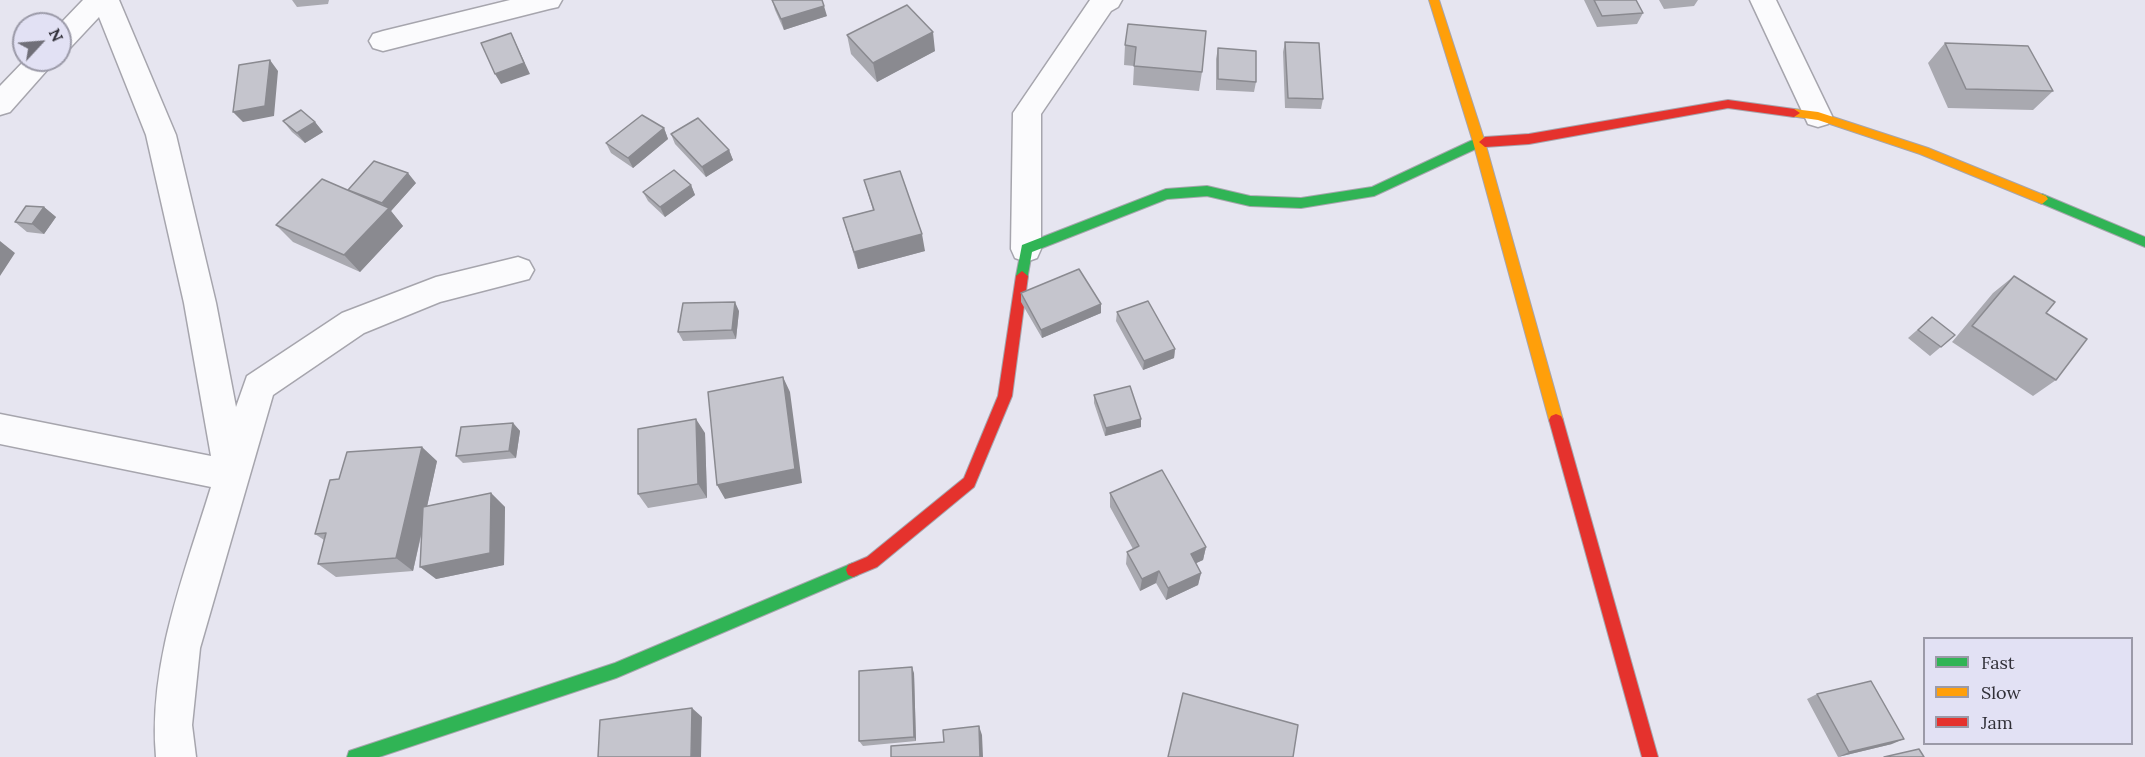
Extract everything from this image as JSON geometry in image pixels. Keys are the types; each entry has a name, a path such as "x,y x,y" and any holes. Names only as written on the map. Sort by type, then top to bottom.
{"street":[{"path":"72,28 99,0"},
{"path":"106,0 161,135 200,303 232,476"},
{"path":"382,41 549,0"},
{"path":"1434,0 1479,142 1650,757"},
{"path":"1763,0 1818,116"},
{"path":"356,757 616,670 872,562 969,482 1005,396 1026,249 1027,113 1100,1"},
{"path":"0,104 31,72"},
{"path":"1026,249 1166,194 1207,191 1250,201 1301,203 1374,191 1479,142 1529,139 1728,104 1818,116 1924,151 2145,242"},
{"path":"176,757 173,725 181,648 259,386 352,323 436,290 518,270"},
{"path":"0,429 232,476"}],"building":[{"path":"772,0 822,0 824,6 781,19"},
{"path":"1594,0 1636,0 1643,13 1602,16"},
{"path":"907,5 933,32 873,63 847,35"},
{"path":"1128,24 1206,31 1202,72 1134,66 1136,47 1125,45"},
{"path":"511,33 524,63 495,74 481,43"},
{"path":"1285,42 1319,43 1323,99 1288,98"},
{"path":"1945,43 2028,46 2053,91 1966,89"},
{"path":"1218,48 1256,51 1256,82 1218,79"},
{"path":"270,60 265,106 233,112 239,65"},
{"path":"301,110 315,122 297,133 283,121"},
{"path":"642,115 664,128 628,158 606,143"},
{"path":"698,118 729,150 702,167 671,134"},
{"path":"374,161 408,173 382,203 348,190"},
{"path":"674,170 691,185 660,207 643,192"},
{"path":"900,171 922,234 854,252 843,218 874,210 864,180"},
{"path":"322,179 389,208 344,255 276,225"},
{"path":"26,206 44,207 32,224 15,222"},
{"path":"1079,269 1101,304 1041,330 1021,293"},
{"path":"2014,276 2055,302 2046,313 2087,339 2056,380 1972,326"},
{"path":"1148,301 1175,349 1144,361 1117,312"},
{"path":"735,302 732,330 678,332 683,303"},
{"path":"1932,317 1955,335 1941,347 1918,330"},
{"path":"783,377 795,469 717,485 708,392"},
{"path":"1130,386 1141,419 1106,428 1094,395"},
{"path":"696,419 698,484 638,494 638,429"},
{"path":"513,423 509,451 456,456 461,427"},
{"path":"422,447 396,558 318,564 326,533 315,534 330,480 339,479 347,452"},
{"path":"1162,470 1206,547 1191,554 1201,573 1168,588 1159,571 1142,579 1127,552 1139,546 1110,493"},
{"path":"491,493 490,553 420,567 423,507"},
{"path":"912,667 914,737 859,741 859,671"},
{"path":"1871,681 1904,739 1849,752 1817,694"},
{"path":"1183,693 1298,725 1293,757 1168,757"},
{"path":"692,708 691,757 598,757 600,720"},
{"path":"979,726 980,757 891,757 891,746 944,742 943,730"},
{"path":"1919,749 1924,757 1884,757"}],"traffic: fast":[{"path":"1022,276 1026,249 1166,194 1207,191 1250,201 1301,203 1374,191 1479,142 1485,142"},
{"path":"2042,199 2145,242"},
{"path":"355,757 616,670 853,570"}],"traffic: slow":[{"path":"1434,0 1479,142 1556,420"},
{"path":"1794,113 1818,116 1924,151 2042,199"}],"traffic: jam":[{"path":"1485,142 1529,139 1728,104 1794,113"},
{"path":"853,570 872,562 969,482 1005,396 1022,276"},
{"path":"1556,420 1650,757"}]}
